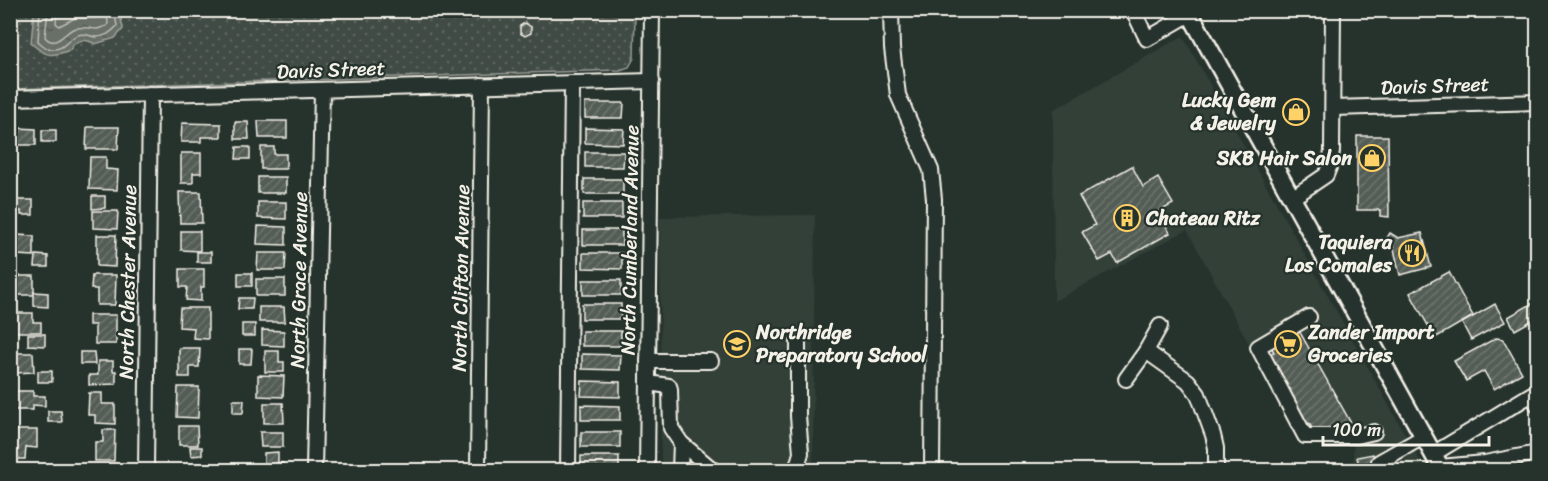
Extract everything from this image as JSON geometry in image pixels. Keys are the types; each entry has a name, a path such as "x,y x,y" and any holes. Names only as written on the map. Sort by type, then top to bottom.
{"main road":[{"path":"1189,12 1438,466"}],"street":[{"name":"North Cumberland Avenue","path":"647,471 652,10"},
{"path":"891,10 892,48 898,95 931,170 934,199 932,471"},
{"path":"1133,10 1147,39 1189,12"},
{"path":"1292,198 1326,175 1330,165 1333,108 1333,10"},
{"name":"Davis Street","path":"10,98 652,81"},
{"path":"568,471 572,83"},
{"name":"North Clifton Avenue","path":"478,471 482,85"},
{"name":"North Grace Avenue","path":"314,471 322,90"},
{"name":"North Chester Avenue","path":"146,471 150,94"},
{"name":"Davis Street","path":"1333,108 1538,102"},
{"path":"1309,317 1258,347 1305,436 1357,436 1374,432"},
{"path":"1126,379 1160,326"},
{"path":"796,471 801,453 798,416 798,343"},
{"path":"1146,351 1188,381 1198,394 1213,435 1216,448 1216,471"},
{"path":"648,361 711,361"},
{"path":"648,383 670,387 671,428 681,443 713,471"},
{"path":"1438,466 1532,394 1538,406"},
{"path":"1381,471 1379,462 1423,437"},
{"path":"680,471 681,443"},
{"path":"1438,466 1485,463 1538,453"}],"shaded area":[{"path":"10,11 635,11 634,58 629,67 620,70 11,89"},
{"path":"1183,36 1425,470 1354,470 1353,439 1301,439 1187,230 1054,301 1053,110"},
{"name":"Northridge Preparatory School","path":"815,215 813,470 661,470 660,217"}],"water":[{"path":"118,10 123,29 115,38 95,44 81,41 70,50 53,55 41,51 31,43 34,11"}],"building":[{"path":"525,23 531,27 531,33 525,36 520,33 520,26"},
{"name":"Lucky Gem & Jewelry","path":"1301,102 1307,113 1291,121 1285,111"},
{"path":"585,103 624,103 623,118 585,118"},
{"path":"258,121 287,121 287,138 259,138"},
{"path":"235,122 248,122 249,139 235,139"},
{"path":"182,123 221,124 221,137 201,137 201,142 181,142"},
{"path":"87,127 119,127 118,149 86,149"},
{"path":"18,128 36,129 36,145 17,145"},
{"path":"585,128 624,129 623,144 585,143"},
{"path":"42,130 56,130 56,142 42,142"},
{"path":"1357,136 1388,136 1389,217 1380,216 1380,210 1357,210"},
{"path":"237,147 250,147 250,159 236,159"},
{"path":"261,147 274,147 274,154 286,154 286,169 261,169"},
{"path":"585,152 624,152 623,167 585,167"},
{"path":"181,153 201,153 201,173 193,173 193,183 181,183"},
{"path":"90,157 106,157 106,169 118,170 117,190 89,189"},
{"name":"Chateau Ritz","path":"1132,166 1143,187 1158,178 1173,204 1158,212 1170,233 1117,263 1112,254 1099,261 1082,232 1095,225 1079,196"},
{"path":"258,177 286,177 286,193 258,193"},
{"path":"584,179 623,179 623,194 584,194"},
{"path":"179,192 201,192 202,223 180,223"},
{"path":"92,196 105,196 105,208 92,209"},
{"path":"14,200 33,200 33,215 21,215 21,211 15,211"},
{"path":"258,202 286,202 286,219 258,218"},
{"path":"583,203 622,203 622,218 583,218"},
{"path":"93,211 118,211 117,229 93,228"},
{"path":"258,226 286,227 286,245 257,244"},
{"path":"583,230 622,230 622,245 583,245"},
{"path":"181,231 200,231 200,251 181,250"},
{"name":"Taquiera Los Comales","path":"1390,233 1398,238 1422,233 1431,267 1400,275 1393,245 1385,241"},
{"path":"16,235 34,236 34,256 16,255"},
{"path":"97,235 116,235 115,267 97,266"},
{"path":"197,252 211,252 211,262 197,262"},
{"path":"258,253 286,253 285,270 257,270"},
{"path":"583,253 622,253 622,269 583,268"},
{"path":"36,255 48,256 48,267 35,267"},
{"path":"180,269 204,269 201,301 186,300 187,287 180,287"},
{"path":"1449,272 1473,316 1435,338 1410,293"},
{"path":"238,273 252,273 252,286 238,286"},
{"path":"92,275 116,275 115,305 97,305 97,289 91,289"},
{"path":"17,276 34,276 34,295 16,295"},
{"path":"256,279 285,279 285,296 256,296"},
{"path":"583,280 621,280 621,295 583,295"},
{"path":"34,292 48,293 48,307 34,306"},
{"path":"239,298 253,298 252,309 238,309"},
{"path":"1535,302 1538,306 1538,317 1515,330 1508,317"},
{"path":"582,304 621,304 621,319 582,319"},
{"path":"1495,304 1505,322 1471,340 1462,323"},
{"path":"259,307 284,307 285,322 259,322"},
{"path":"180,308 208,308 208,339 193,338 194,328 179,327"},
{"path":"14,313 33,313 33,322 41,322 41,332 14,332"},
{"path":"89,315 116,315 116,344 95,344 95,325 89,325"},
{"path":"242,324 255,324 255,336 242,336"},
{"path":"1297,327 1352,425 1351,431 1314,432 1309,423 1306,425 1267,355 1274,352 1268,342"},
{"path":"262,330 284,331 284,346 262,345"},
{"path":"582,331 621,331 621,346 582,346"},
{"path":"28,334 45,334 45,346 28,345"},
{"path":"1496,338 1503,339 1522,373 1494,389 1484,371 1466,381 1454,361"},
{"path":"179,348 200,348 199,367 190,367 190,377 179,377"},
{"path":"239,349 252,349 251,364 239,364"},
{"path":"265,351 279,351 279,362 284,362 284,372 265,372"},
{"path":"80,352 94,352 95,364 80,364"},
{"path":"13,353 33,353 34,372 14,373"},
{"path":"582,354 621,355 620,370 582,369"},
{"path":"98,361 113,361 116,384 89,385 89,375 98,375"},
{"path":"38,371 52,371 52,382 38,382"},
{"path":"258,375 284,376 283,397 258,396"},
{"path":"582,381 620,382 620,397 581,396"},
{"path":"178,387 199,387 198,418 177,417"},
{"path":"13,391 33,391 33,396 45,396 45,406 33,405 33,410 13,410"},
{"path":"89,393 102,393 102,404 115,404 115,424 95,423 95,415 88,415"},
{"path":"233,400 244,400 243,413 233,413"},
{"path":"264,403 283,403 284,423 264,423"},
{"path":"581,405 620,406 620,420 581,420"},
{"path":"48,411 61,411 62,422 48,422"},
{"path":"179,426 197,426 198,445 179,445"},
{"path":"13,430 37,430 37,448 26,447 25,459 12,459"},
{"path":"103,430 115,430 114,461 95,461 95,442 103,442"},
{"path":"260,432 283,432 283,447 261,447"},
{"path":"581,432 620,432 620,447 581,447"},
{"path":"190,447 202,447 202,455 191,456"},
{"path":"278,452 278,463 283,463 283,470 264,470 264,453"},
{"path":"1373,454 1377,470 1360,470 1357,457"},
{"path":"581,456 619,456 619,470 581,470"},
{"path":"178,465 198,465 198,470 178,470"}],"place":[{"name":"Lucky Gem & Jewelry","path":"1296,112"},
{"name":"SKB Hair Salon","path":"1372,158"},
{"name":"Chateau Ritz","path":"1127,218"},
{"name":"Taquiera Los Comales","path":"1412,253"},
{"name":"Northridge Preparatory School","path":"737,344"},
{"name":"Zander Import Groceries","path":"1288,344"}]}
